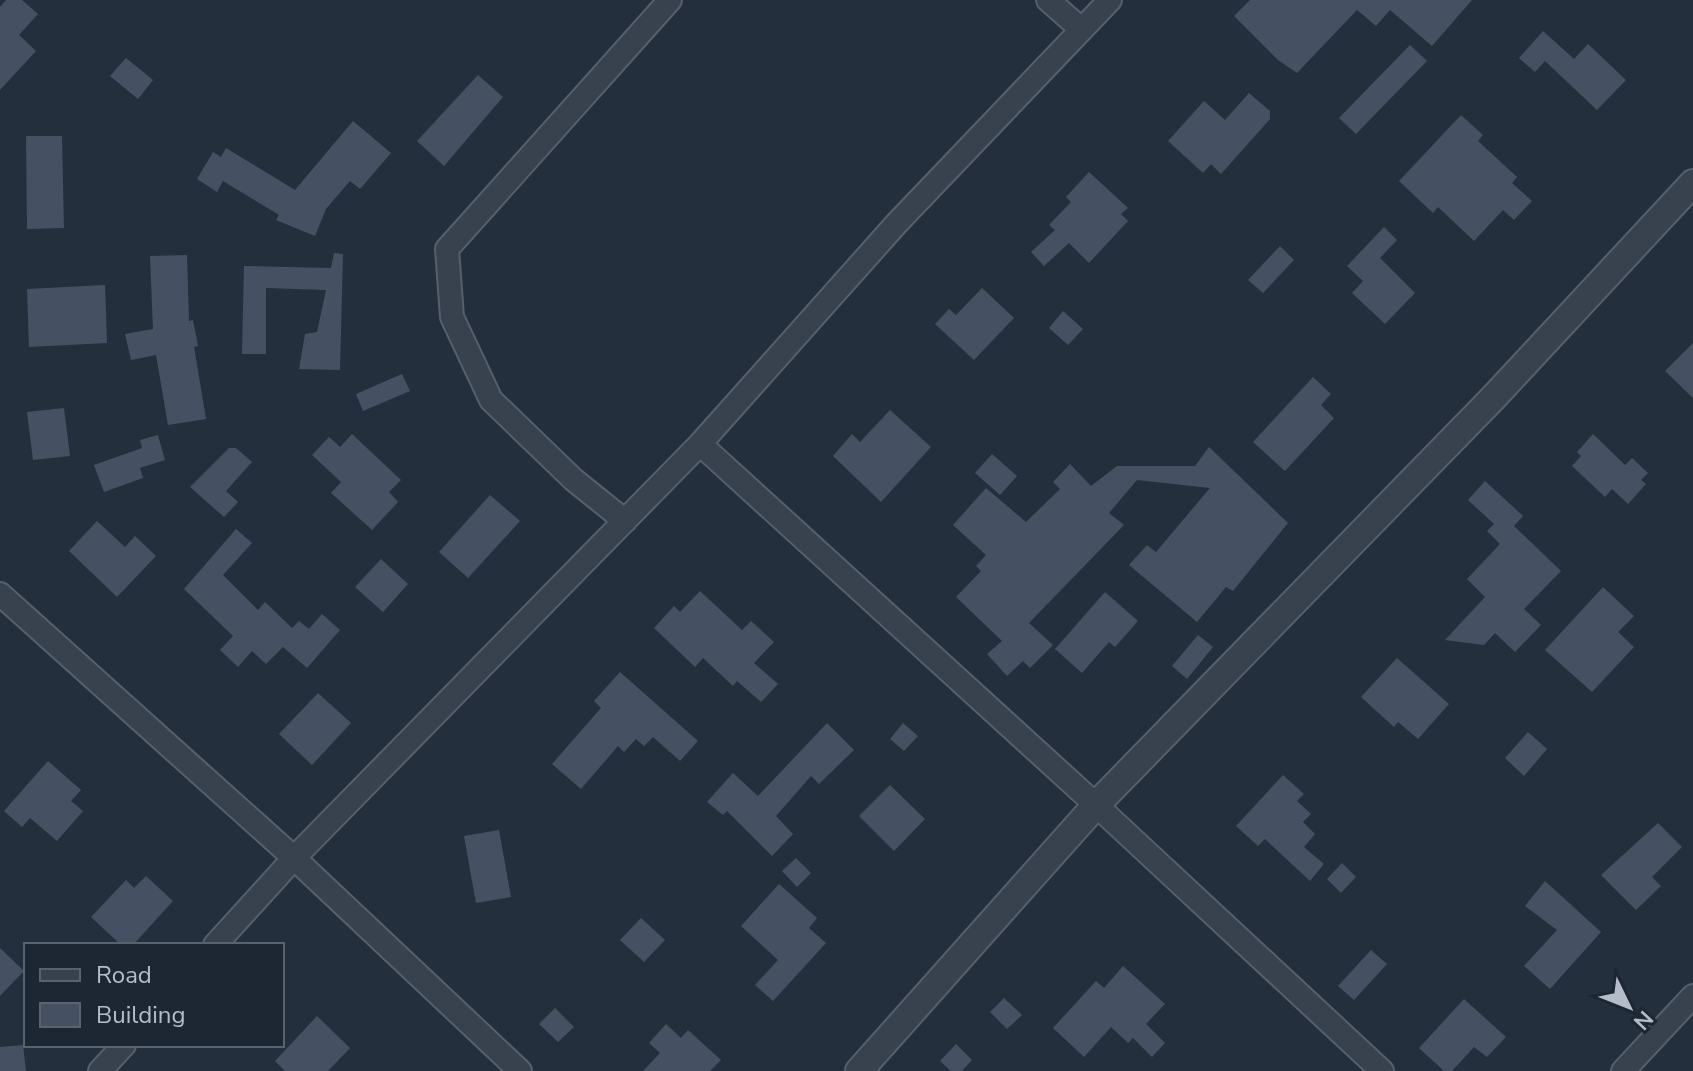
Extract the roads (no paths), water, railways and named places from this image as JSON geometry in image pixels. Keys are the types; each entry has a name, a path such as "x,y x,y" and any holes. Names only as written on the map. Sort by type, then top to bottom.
{"street":[{"path":"625,521 574,480 491,400 452,317 447,249 670,0"},
{"path":"1048,0 1081,29"},
{"path":"217,943 294,858 700,444 897,223 1110,0"},
{"path":"859,1071 1096,805 1494,397 1693,183"},
{"path":"700,444 1382,1071"},
{"path":"0,594 294,858 520,1071"},
{"path":"1623,1071 1693,996"},
{"path":"100,1071 122,1047"}]}
